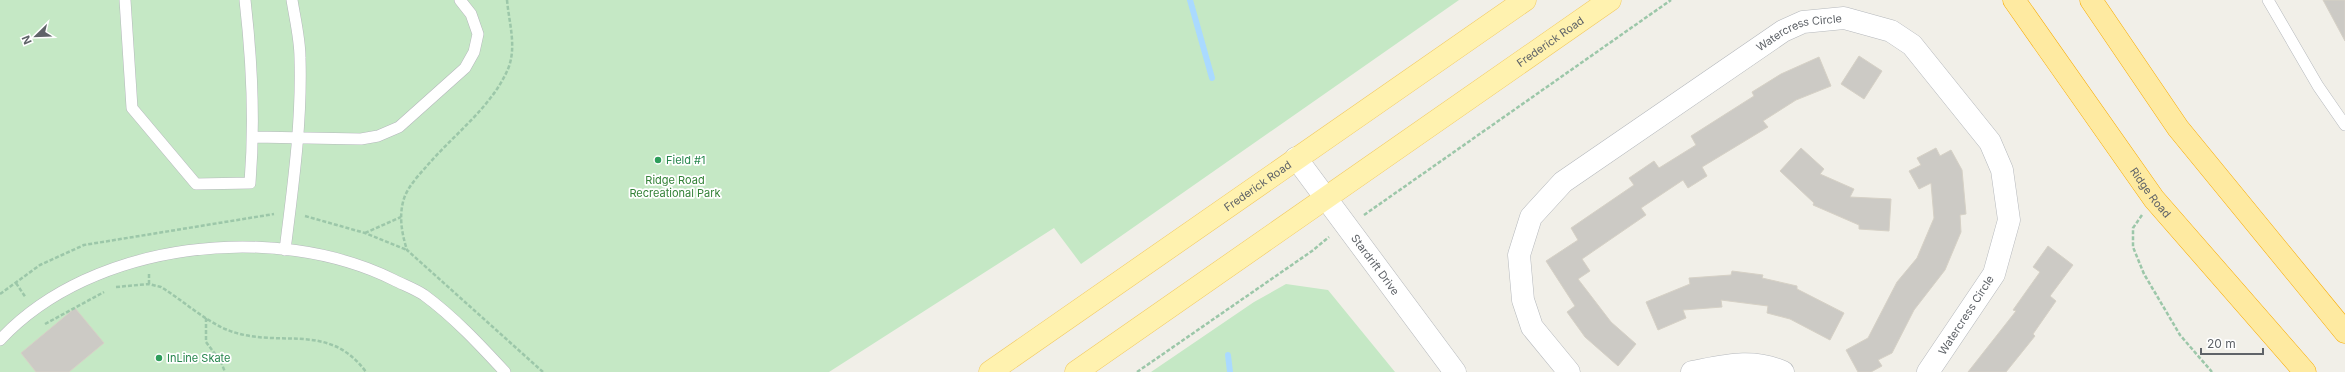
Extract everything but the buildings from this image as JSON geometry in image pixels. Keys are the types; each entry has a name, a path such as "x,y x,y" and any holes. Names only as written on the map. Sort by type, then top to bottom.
{"highway":[{"name":"Ridge Road","path":"2014,0 2154,199 2305,372"},
{"path":"2091,0 2178,128 2345,332"}],"main road":[{"name":"Frederick Road","path":"990,372 1524,0"},
{"name":"Frederick Road","path":"1076,372 1610,0"}],"street":[{"name":"Watercress Circle","path":"1569,372 1532,327 1523,300 1519,255 1531,217 1563,182 1783,31 1803,22 1844,18 1890,32 1912,45 1990,142 2002,170 2009,220 1994,274 1928,372"},
{"name":"Stardrift Drive","path":"1296,158 1454,372"},
{"path":"1692,372 1739,363 1769,366 1783,372"}],"lane":[{"path":"125,0 132,108 196,184 250,183 254,137 251,54 245,0"},
{"path":"285,250 298,138 300,57 292,0"},
{"path":"254,137 361,139 378,136 400,127 465,68 474,52 478,34 471,14 460,0"},
{"path":"2268,0 2318,86 2345,125"},
{"path":"0,340 36,308 87,279 145,258 172,252 207,248 264,248 327,255 373,269 423,294 474,339 506,372"}],"path":[{"path":"407,250 402,234 401,217 403,201 414,181 440,151 489,100 508,68 513,38 507,0"},
{"path":"1376,207 1671,0"},
{"path":"2154,199 2133,228 2133,247 2144,274 2180,336 2212,372"},
{"path":"0,294 40,265 84,245 269,214 309,216 366,233 407,250 543,372"},
{"path":"366,233 401,217"},
{"path":"139,237 141,242"},
{"path":"1137,372 1312,251 1319,243"},
{"path":"148,271 150,284 161,287 225,329 273,339 310,339 333,344 351,354 366,372"},
{"path":"16,283 25,296"},
{"path":"206,317 206,342 221,362 225,372"}],"green space":[{"name":"Ridge Road Recreational Park","path":"0,0 1459,0 1081,264 1054,228 829,372 0,372"},
{"path":"1286,284 1328,290 1395,372 1151,372 1254,302"}],"waterway":[{"path":"1190,0 1212,78"},
{"path":"1228,355 1230,372"}],"place":[{"name":"Field #1","path":"658,160"},
{"name":"InLine Skate","path":"159,358"}]}
